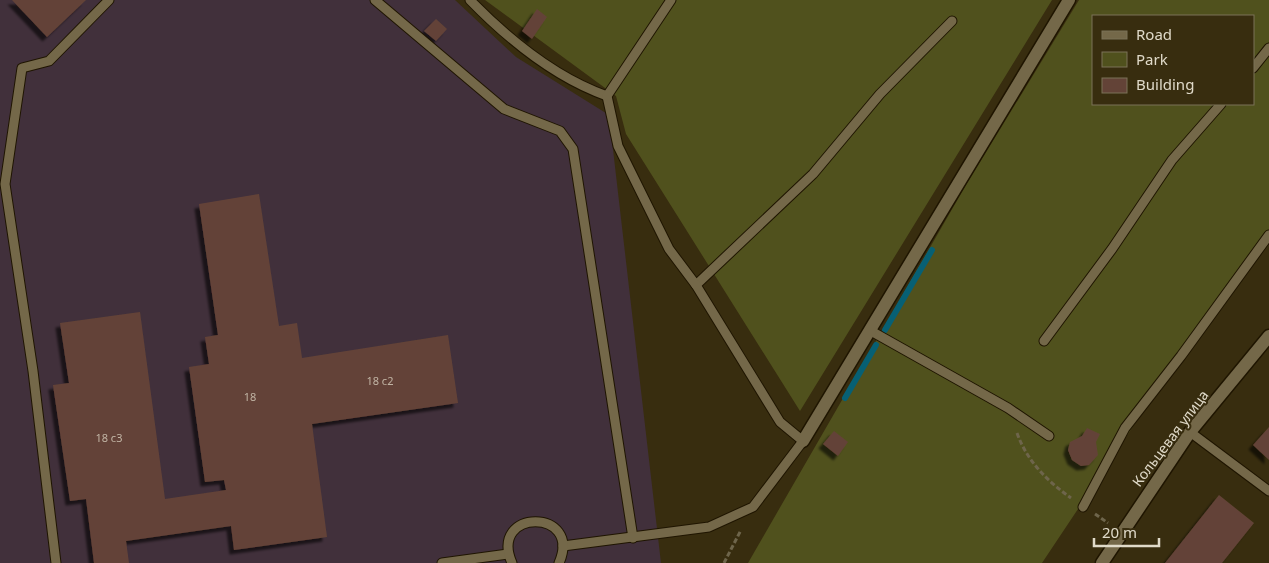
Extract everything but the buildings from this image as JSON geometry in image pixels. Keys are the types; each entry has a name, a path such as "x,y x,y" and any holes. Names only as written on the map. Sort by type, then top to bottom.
{"street":[{"path":"803,441 1069,0"},
{"name":"Кольцевая улица","path":"1102,563 1190,432 1269,336"}],"lane":[{"path":"56,563 33,371 5,184 22,68 49,61 109,0"},
{"path":"375,0 504,110 560,131 573,149 633,538"},
{"path":"470,0 479,10 531,53 580,87 607,96"},
{"path":"479,10 485,0"},
{"path":"563,546 709,527 753,507 803,441 780,422 696,284 669,249 618,146 607,96 672,0"},
{"path":"696,284 813,174 880,94 952,21"},
{"path":"1254,67 1269,48"},
{"path":"1044,341 1112,249 1172,160 1221,105"},
{"path":"1083,507 1125,428 1181,356 1269,235"},
{"path":"871,331 1008,408 1049,436"},
{"path":"1190,432 1269,491"},
{"path":"512,563 508,554 508,542 513,532 520,525 530,521 548,523 556,529 563,546 559,563"},
{"path":"442,563 508,554"}],"path":[{"path":"1008,408 1024,453 1052,485 1122,531"},
{"path":"724,563 753,507"}],"shaded area":[{"path":"0,0 455,0 516,57 609,115 661,563 0,563"}],"green space":[{"path":"485,0 1052,0 800,411 626,134 616,96"},
{"path":"1079,0 1269,0 1269,234 1172,368 1042,563 748,563 966,185"}],"waterway":[{"path":"885,330 932,250"},
{"path":"845,398 876,345"}]}
